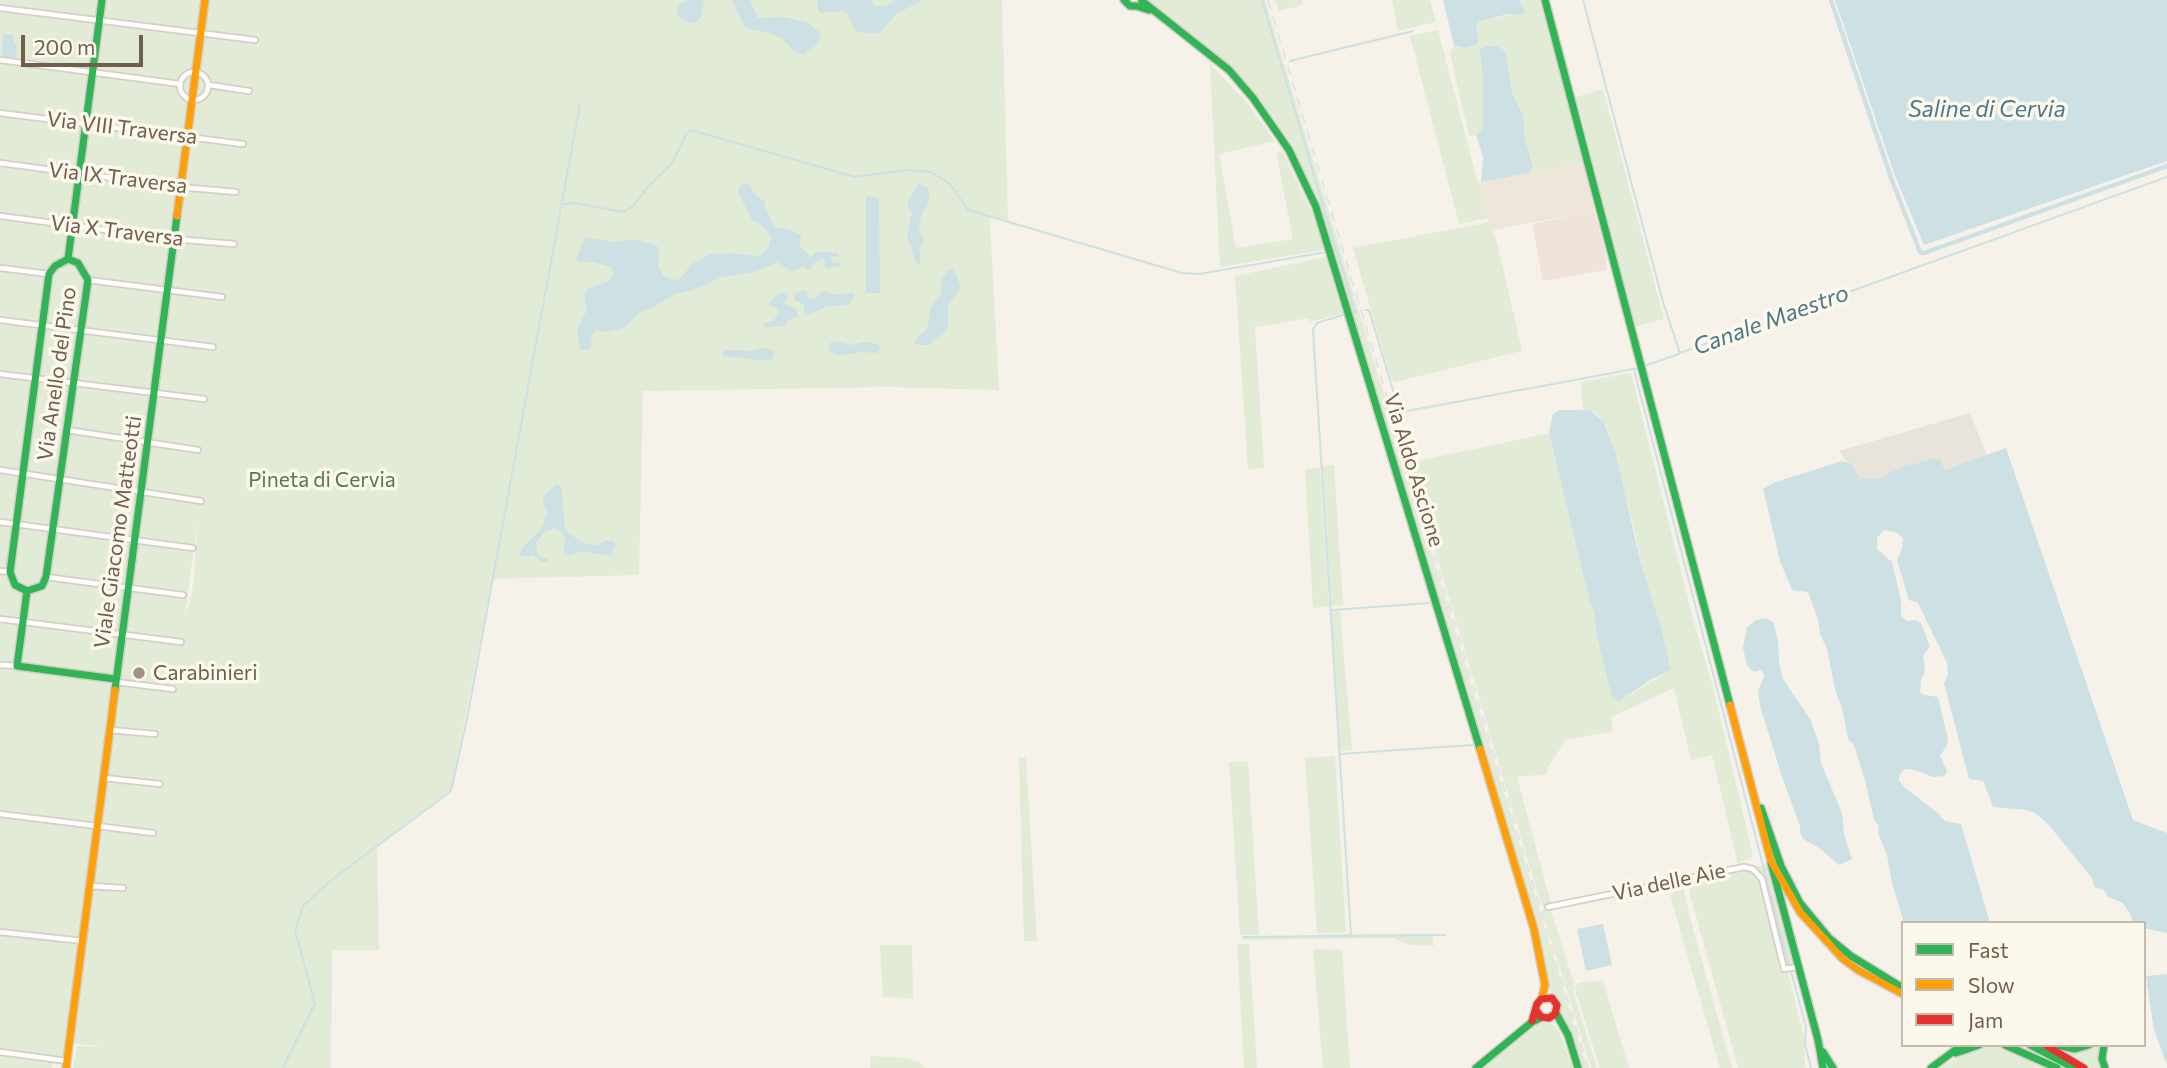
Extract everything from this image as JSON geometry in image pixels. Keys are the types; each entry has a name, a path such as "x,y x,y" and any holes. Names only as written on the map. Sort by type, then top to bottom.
{"street":[{"path":"68,259 102,0"},
{"name":"Viale Giacomo Matteotti","path":"67,1064 205,0"},
{"name":"Via Aldo Ascione","path":"1125,0 1130,6 1140,2 1229,70 1253,98 1289,149 1316,206 1534,929 1545,985"},
{"path":"1545,0 1750,776 1823,1068"},
{"path":"0,8 254,40"},
{"path":"0,60 180,84"},
{"path":"196,71 205,76 209,85 204,96 192,100 182,93 180,84 184,76 196,71"},
{"path":"209,85 249,91"},
{"name":"Via VIII Traversa","path":"0,113 243,144"},
{"name":"Via IX Traversa","path":"0,163 236,192"},
{"name":"Via X Traversa","path":"0,216 174,239 234,244"},
{"name":"Via Anello del Pino","path":"10,572 50,274 55,266 68,259 78,263 88,280 46,577"},
{"path":"0,268 50,274"},
{"path":"88,280 222,296"},
{"path":"0,320 213,347"},
{"path":"0,374 204,399"},
{"path":"67,430 198,450"},
{"path":"0,470 201,501"},
{"path":"0,522 193,548"},
{"path":"0,571 10,572 15,585 27,591 41,586 46,577 183,595"},
{"path":"17,666 27,591"},
{"path":"0,618 181,642"},
{"path":"0,665 173,689"},
{"path":"109,730 155,734"},
{"path":"1750,776 1781,866 1800,903 1836,944 1901,987"},
{"path":"103,778 160,784"},
{"path":"0,814 153,833"},
{"path":"1771,861 1800,912 1843,959 1901,993"},
{"name":"Via delle Aie","path":"1548,907 1744,867 1753,869 1762,879 1784,969 1796,968"},
{"path":"90,886 123,888"},
{"path":"0,932 83,942"},
{"path":"1545,985 1557,1005 1556,1013 1560,1025 1568,1035 1578,1068"},
{"path":"1532,1022 1545,985"},
{"path":"1542,998 1552,998"},
{"path":"1536,1010 1544,1018 1560,1025"},
{"path":"1476,1068 1532,1022 1556,1013"},
{"path":"1818,1040 1833,1068"},
{"path":"1931,1068 1960,1047"},
{"path":"1949,1056 1974,1047"},
{"path":"2010,1047 2057,1068"},
{"path":"2034,1047 2074,1068"},
{"path":"2048,1047 2084,1068"},
{"path":"2104,1047 2102,1059 2105,1068"},
{"path":"0,1052 67,1064"}],"shaded area":[{"path":"1585,162 1594,211 1493,230 1477,183 1528,173 1533,168 1542,171"},
{"path":"1594,211 1604,245 1607,270 1543,281 1532,224"},
{"path":"1970,413 1987,456 1945,470 1940,459 1931,459 1888,473 1882,479 1863,481 1839,451"}],"green space":[{"name":"Pineta di Cervia","path":"0,0 1002,0 1008,220 991,216 990,222 999,390 888,387 643,391 639,575 492,579 452,787 377,846 379,950 332,950 331,1068 73,1068 77,1046 104,1047 70,1043 61,1058 0,1050","holes":["198,517 194,578 185,615"]},
{"path":"1145,0 1265,0 1587,1068 1581,1068 1570,1033 1560,1020 1556,999 1548,988 1540,930 1532,915 1361,340 1313,194 1285,138 1256,97"},
{"path":"1275,0 1302,0 1303,5 1279,11"},
{"path":"1392,0 1430,0 1436,22 1398,31"},
{"path":"1520,0 1543,0 1585,162 1542,171 1533,168 1525,138 1523,115 1512,93 1506,52 1480,53 1483,129 1476,135 1469,136 1450,53 1454,45 1469,48 1479,40 1476,27 1478,22 1515,14 1523,5"},
{"path":"1438,30 1487,218 1459,224 1410,36"},
{"path":"1210,64 1245,100 1275,141 1219,154 1236,248 1293,239 1276,153 1282,151 1315,219 1324,250 1220,267"},
{"path":"1603,89 1664,319 1635,327 1576,97"},
{"path":"1490,222 1522,351 1395,382 1391,379 1353,248"},
{"path":"1326,257 1343,313 1310,322 1309,318 1255,327 1264,468 1248,469 1235,276"},
{"path":"1631,373 1694,623 1713,687 1753,856 1738,864 1712,755 1691,760 1674,688 1611,717 1613,731 1566,740 1547,768 1547,774 1517,777 1551,904 1542,907 1409,463 1549,433 1594,612 1596,633 1611,694 1619,701 1671,670 1607,428 1595,412 1583,410 1581,382"},
{"path":"1334,465 1343,605 1331,606 1322,466"},
{"path":"1320,468 1329,606 1313,608 1305,469"},
{"path":"1331,611 1340,611 1352,750 1340,751"},
{"path":"1335,756 1346,932 1317,933 1305,758"},
{"path":"1019,757 1026,758 1037,941 1024,941"},
{"path":"1229,762 1248,762 1259,935 1240,935"},
{"path":"1768,864 1795,964 1792,967 1786,968 1764,882 1755,867"},
{"path":"1749,870 1757,877 1777,952 1778,968 1781,972 1788,973 1804,1037 1805,1068 1738,1068 1689,891 1692,882 1731,878 1730,872"},
{"path":"1681,882 1667,892 1617,902 1615,900 1619,894"},
{"path":"1683,886 1732,1068 1720,1068 1670,895"},
{"path":"1550,908 1597,1068 1591,1068 1542,910"},
{"path":"1432,934 1434,946 1409,945 1394,938 1241,938"},
{"path":"1237,944 1249,944 1257,1068 1244,1068"},
{"path":"880,945 912,945 913,998 883,997"},
{"path":"1313,949 1342,950 1350,1068 1323,1068"},
{"path":"1603,980 1629,1068 1600,1068 1574,987 1579,983"},
{"path":"1536,1021 1554,1025 1559,1031 1573,1068 1479,1068"},
{"path":"1967,1047 2023,1047 2067,1068 2035,1055 2030,1059 2048,1068 1940,1068 1962,1054"},
{"path":"2089,1047 2101,1047 2102,1068 2089,1068 2058,1050 2075,1052"},
{"path":"0,1056 53,1063 52,1068 0,1068"},
{"path":"871,1056 906,1058 919,1062 926,1068 870,1068"}],"water":[{"path":"688,0 704,0 701,17 694,23 686,22 678,16 677,5"},
{"path":"732,0 750,0 758,18 785,17 808,23 818,31 821,37 819,42 804,54 795,53 782,38 745,28"},
{"path":"817,0 870,0 876,6 888,5 895,0 923,0 896,14 881,32 874,34 856,31 843,11 821,13"},
{"path":"1443,0 1520,0 1525,12 1522,15 1508,14 1478,22 1476,27 1479,40 1476,45 1466,48 1454,45"},
{"name":"Saline di Cervia","path":"1835,0 2167,0 2167,161 1924,245 1895,176"},
{"path":"3,34 13,35 17,46 16,58 2,56"},
{"path":"1497,46 1506,52 1512,93 1523,115 1525,138 1533,168 1528,173 1481,182 1483,157 1476,135 1483,129 1480,49"},
{"path":"919,183 928,188 930,194 919,227 923,241 920,265 916,263 907,235 912,213 907,203"},
{"path":"744,184 750,185 753,193 764,201 775,227 801,235 800,247 811,257 822,251 837,253 839,257 832,256 830,259 833,263 841,262 840,266 827,269 823,258 813,264 810,271 803,266 793,272 777,262 758,271 722,277 673,295 638,313 626,327 608,332 596,330 592,335 591,347 580,350 577,329 587,310 584,295 587,289 607,282 614,275 612,267 578,262 585,237 613,242 634,239 657,246 658,265 663,276 673,280 680,279 692,264 710,254 759,256 769,247 771,237 764,227 752,220 738,192"},
{"path":"866,195 879,201 880,293 866,293"},
{"path":"949,269 955,271 960,286 948,305 948,328 929,345 917,345 915,341 927,328 931,307 941,294 941,281"},
{"path":"803,290 813,299 822,291 837,295 855,295 848,305 825,307 808,315 804,311 804,304 794,298 795,294"},
{"path":"782,292 788,294 784,303 797,310 798,317 788,320 786,326 764,327 764,323 773,321 779,313 779,309 768,305"},
{"path":"835,341 851,345 873,343 879,345 881,350 876,353 837,356 828,347"},
{"path":"761,348 773,350 774,356 770,361 723,356 723,352 728,350 751,351"},
{"path":"1560,410 1590,410 1604,422 1616,455 1641,564 1671,670 1619,701 1611,694 1596,633 1594,612 1549,433 1553,414"},
{"path":"2006,448 2133,820 2167,833 2167,933 2146,928 2146,921 2132,921 2123,903 2108,897 2104,890 2094,887 2092,878 2048,824 2035,813 1993,807 1983,781 1969,779 1944,683 1948,675 1947,663 1918,603 1909,600 1897,560 1903,538 1887,530 1877,538 1877,549 1892,562 1901,600 1901,616 1907,621 1916,620 1921,623 1930,646 1923,656 1925,671 1920,692 1938,697 1948,739 1940,756 1947,771 1945,776 1933,777 1905,769 1899,780 1945,821 1961,824 1989,921 1903,921 1887,855 1878,833 1879,826 1874,820 1854,745 1848,739 1818,619 1808,592 1792,590 1780,561 1763,489 1773,483 1842,461 1851,464 1860,479 1882,479 1888,473 1931,459 1940,459 1945,470"},
{"path":"556,484 561,486 565,530 581,542 597,546 606,540 613,541 616,545 610,556 581,551 569,556 564,552 565,536 554,528 545,532 536,543 538,554 544,559 548,558 548,561 542,562 533,555 519,555 523,547 541,529 547,513 542,498"},
{"path":"1766,618 1773,622 1783,679 1810,719 1819,744 1821,763 1842,813 1844,834 1852,859 1839,865 1818,847 1803,839 1760,706 1758,690 1763,673 1761,670 1754,672 1747,665 1743,648 1747,627 1756,620"},
{"path":"1603,924 1612,965 1586,971 1577,929"},
{"path":"2167,974 2167,1065 2154,1030 2146,976"}],"waterway":[{"path":"1262,0 1336,249"},
{"name":"Canale Maestro","path":"1583,0 1663,302 1680,353 2167,177"},
{"path":"1831,0 1891,178 1920,252 1924,253 2167,166"},
{"path":"1290,61 1413,31"},
{"path":"283,1068 315,1004 295,930 303,906 330,881 450,792 452,787 467,719 580,104"},
{"path":"563,204 575,203 623,212 633,206 671,165 691,130 855,177 908,170 931,172 950,184 968,210 1182,273 1199,274 1327,252"},
{"path":"1332,251 1337,250 1355,312"},
{"path":"1365,310 1369,310 1398,407 1402,412 1639,368"},
{"path":"1343,315 1317,323 1313,330 1351,936 1445,935"},
{"path":"1644,366 1679,354"},
{"path":"1634,370 1789,965"},
{"path":"1332,610 1429,603"},
{"path":"1340,754 1472,745"},
{"path":"1243,937 1350,936"},
{"path":"1791,971 1806,1027 1805,1044 1811,1068"}],"railway":[{"path":"1268,0 1588,1068"}],"traffic: fast":[{"path":"68,259 102,0"},
{"path":"1124,0 1130,6 1137,6"},
{"path":"1545,0 1730,705"},
{"path":"1142,1 1229,70 1253,98 1289,150 1316,207 1480,749"},
{"path":"1136,6 1149,10"},
{"path":"115,690 177,216"},
{"path":"68,259 78,263 88,280 46,577 42,586 27,591 15,585 10,572 49,274 55,266 68,259"},
{"path":"27,591 17,666 115,679"},
{"path":"1761,808 1781,866 1800,903 1829,938 1851,956 1901,987"},
{"path":"1771,863 1823,1068"},
{"path":"1556,1013 1568,1035 1578,1068"},
{"path":"1476,1068 1532,1022 1542,1017"},
{"path":"1931,1068 1959,1047"},
{"path":"1956,1053 1973,1047"},
{"path":"2010,1047 2057,1068"},
{"path":"2034,1047 2074,1068"},
{"path":"2066,1047 2082,1047"},
{"path":"2104,1047 2102,1059 2105,1068"},
{"path":"1823,1052 1833,1068"}],"traffic: slow":[{"path":"177,216 205,0"},
{"path":"66,1068 115,690"},
{"path":"1730,705 1771,861 1800,912 1843,959 1901,993"},
{"path":"1480,749 1534,929 1545,985 1542,998"}],"traffic: jam":[{"path":"1532,1021 1537,1004 1541,999 1552,998 1557,1005 1555,1014 1549,1018 1541,1017 1536,1010"},
{"path":"2048,1047 2084,1068"}],"place":[{"name":"Carabinieri","path":"139,673"}]}
